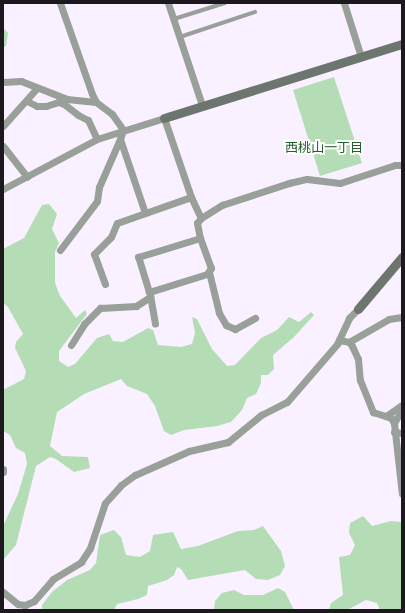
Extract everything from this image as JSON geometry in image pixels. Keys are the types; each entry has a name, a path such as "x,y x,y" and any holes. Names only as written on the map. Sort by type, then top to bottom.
{"street":[{"path":"60,3 96,102"},
{"path":"168,3 202,105"},
{"path":"344,3 361,57"},
{"path":"3,189 97,139 202,105 402,44"},
{"path":"3,82 21,81 67,99 96,102 112,114 122,130 120,138 98,186 97,201 60,250"},
{"path":"3,126 27,101 37,88"},
{"path":"27,101 37,106 46,106 58,102 64,104 78,116 88,120 97,139"},
{"path":"164,118 191,197 201,218"},
{"path":"120,138 145,213"},
{"path":"3,146 27,177"},
{"path":"256,318 235,329 226,325 219,313 209,272 210,268 200,238 197,223 201,218 222,205 289,183 307,179 340,183 395,165 402,165"},
{"path":"105,284 94,254 111,237 117,223 191,197"},
{"path":"155,324 150,295 138,257 200,238"},
{"path":"3,592 18,604 25,605 34,601 53,579 81,562 90,548 105,503 111,494 135,476 157,465 189,451 235,438 261,415 293,396 306,377 331,351 339,340 349,318 402,257"},
{"path":"71,344 84,324 100,308 136,306 150,295 209,272"},
{"path":"339,340 349,342 389,319 402,317"},
{"path":"349,342 358,359 360,380 373,412 386,416 394,423"},
{"path":"386,416 402,405"},
{"path":"402,409 394,423 402,494"},
{"path":"394,432 402,433"}],"lane":[{"path":"174,19 225,3"},
{"path":"180,37 255,12"}],"green space":[{"path":"3,28 8,33 6,46 3,47"},
{"path":"334,77 362,163 320,176 293,90"},
{"path":"49,204 57,214 52,229 59,243 55,252 55,283 60,296 76,318 85,310 87,314 59,351 59,361 68,367 75,364 97,338 109,334 113,341 123,342 148,328 153,330 158,345 181,347 192,344 195,333 192,317 197,319 212,349 227,366 235,365 261,338 277,330 289,317 299,322 311,312 314,315 294,337 273,355 274,369 268,375 261,375 261,383 256,394 247,398 242,410 231,422 217,426 184,430 171,435 164,431 155,406 147,394 127,386 121,379 84,394 57,412 50,446 62,456 88,457 90,468 74,472 56,459 50,457 36,466 16,545 3,560 3,526 18,494 27,464 25,453 16,448 10,435 3,431 3,390 24,379 26,371 15,348 16,342 23,334 8,307 3,303 3,249 24,238 42,205"},
{"path":"363,516 372,526 391,521 402,522 402,610 380,610 377,603 366,600 347,610 329,610 331,603 343,595 339,557 350,555 355,545 349,533 350,523"},
{"path":"263,526 281,551 285,566 280,575 268,580 256,579 245,570 188,580 181,569 177,567 174,575 167,580 148,586 147,595 138,599 117,604 114,610 42,610 42,605 52,592 67,580 90,570 96,563 100,535 114,530 121,537 126,555 140,557 150,551 153,535 173,532 181,549 198,546 238,531 254,530"},
{"path":"278,588 285,592 294,610 214,610 215,601 222,593 234,590 244,595 263,595"}],"district":[{"name":"西桃山一丁目","path":"324,148"}]}
